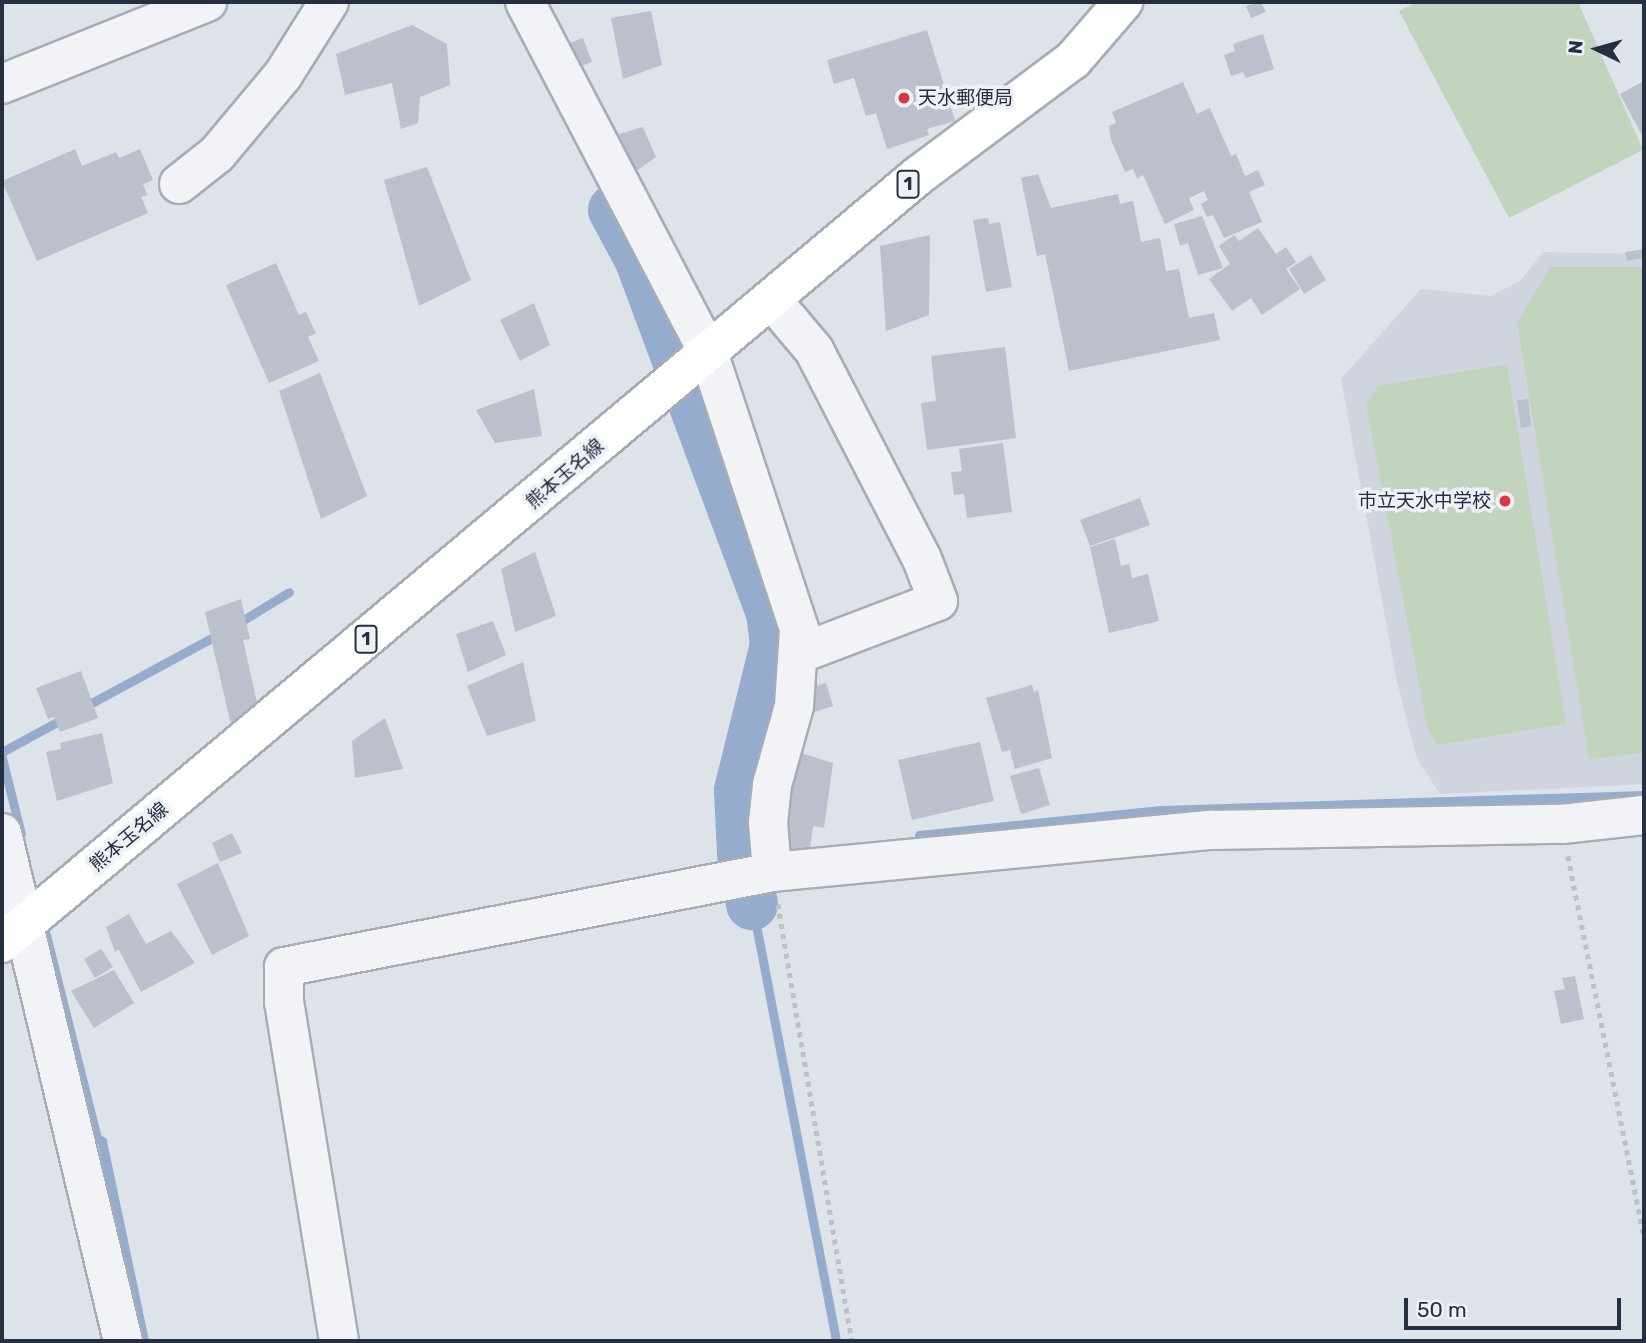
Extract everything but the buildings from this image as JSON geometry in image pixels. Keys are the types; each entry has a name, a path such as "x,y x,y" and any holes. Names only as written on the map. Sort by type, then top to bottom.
{"main road":[{"name":"熊本玉名線","path":"24,924 919,175 1073,60 1123,2"}],"street":[{"path":"2,85 207,2"},
{"path":"179,184 217,154 284,75 330,2"},
{"path":"526,2 699,359 799,629 801,653 793,706 772,785 768,822 753,877"},
{"path":"771,299 814,350 922,559 938,601 801,653"},
{"path":"340,1341 284,1002 284,967 753,877 1210,830 1562,824 1644,815"},
{"path":"2,833 123,1341"}],"path":[{"path":"1562,824 1644,1237"},
{"path":"753,877 852,1341"}],"shaded area":[{"name":"市立天水中学校","path":"1543,252 1644,254 1644,784 1440,794 1417,759 1397,682 1341,379 1421,289 1491,296 1521,280"}],"green space":[{"path":"1417,2 1578,2 1643,150 1509,218 1399,11"},
{"path":"1550,267 1644,267 1644,753 1589,759 1517,323"},
{"path":"1507,364 1566,724 1437,745 1427,726 1366,404 1378,386"}],"waterway":[{"path":"614,210 640,258 772,612 776,645 740,791 743,853 752,904"},
{"path":"235,625 289,592"},
{"path":"84,707 219,634"},
{"path":"2,752 66,717"},
{"path":"2,758 21,834"},
{"path":"919,835 1163,810 1644,795"},
{"path":"752,904 836,1341"},
{"path":"43,923 97,1138 102,1141 144,1341"}],"place":[{"name":"天水郵便局","path":"904,98"},
{"name":"市立天水中学校","path":"1505,501"}]}
